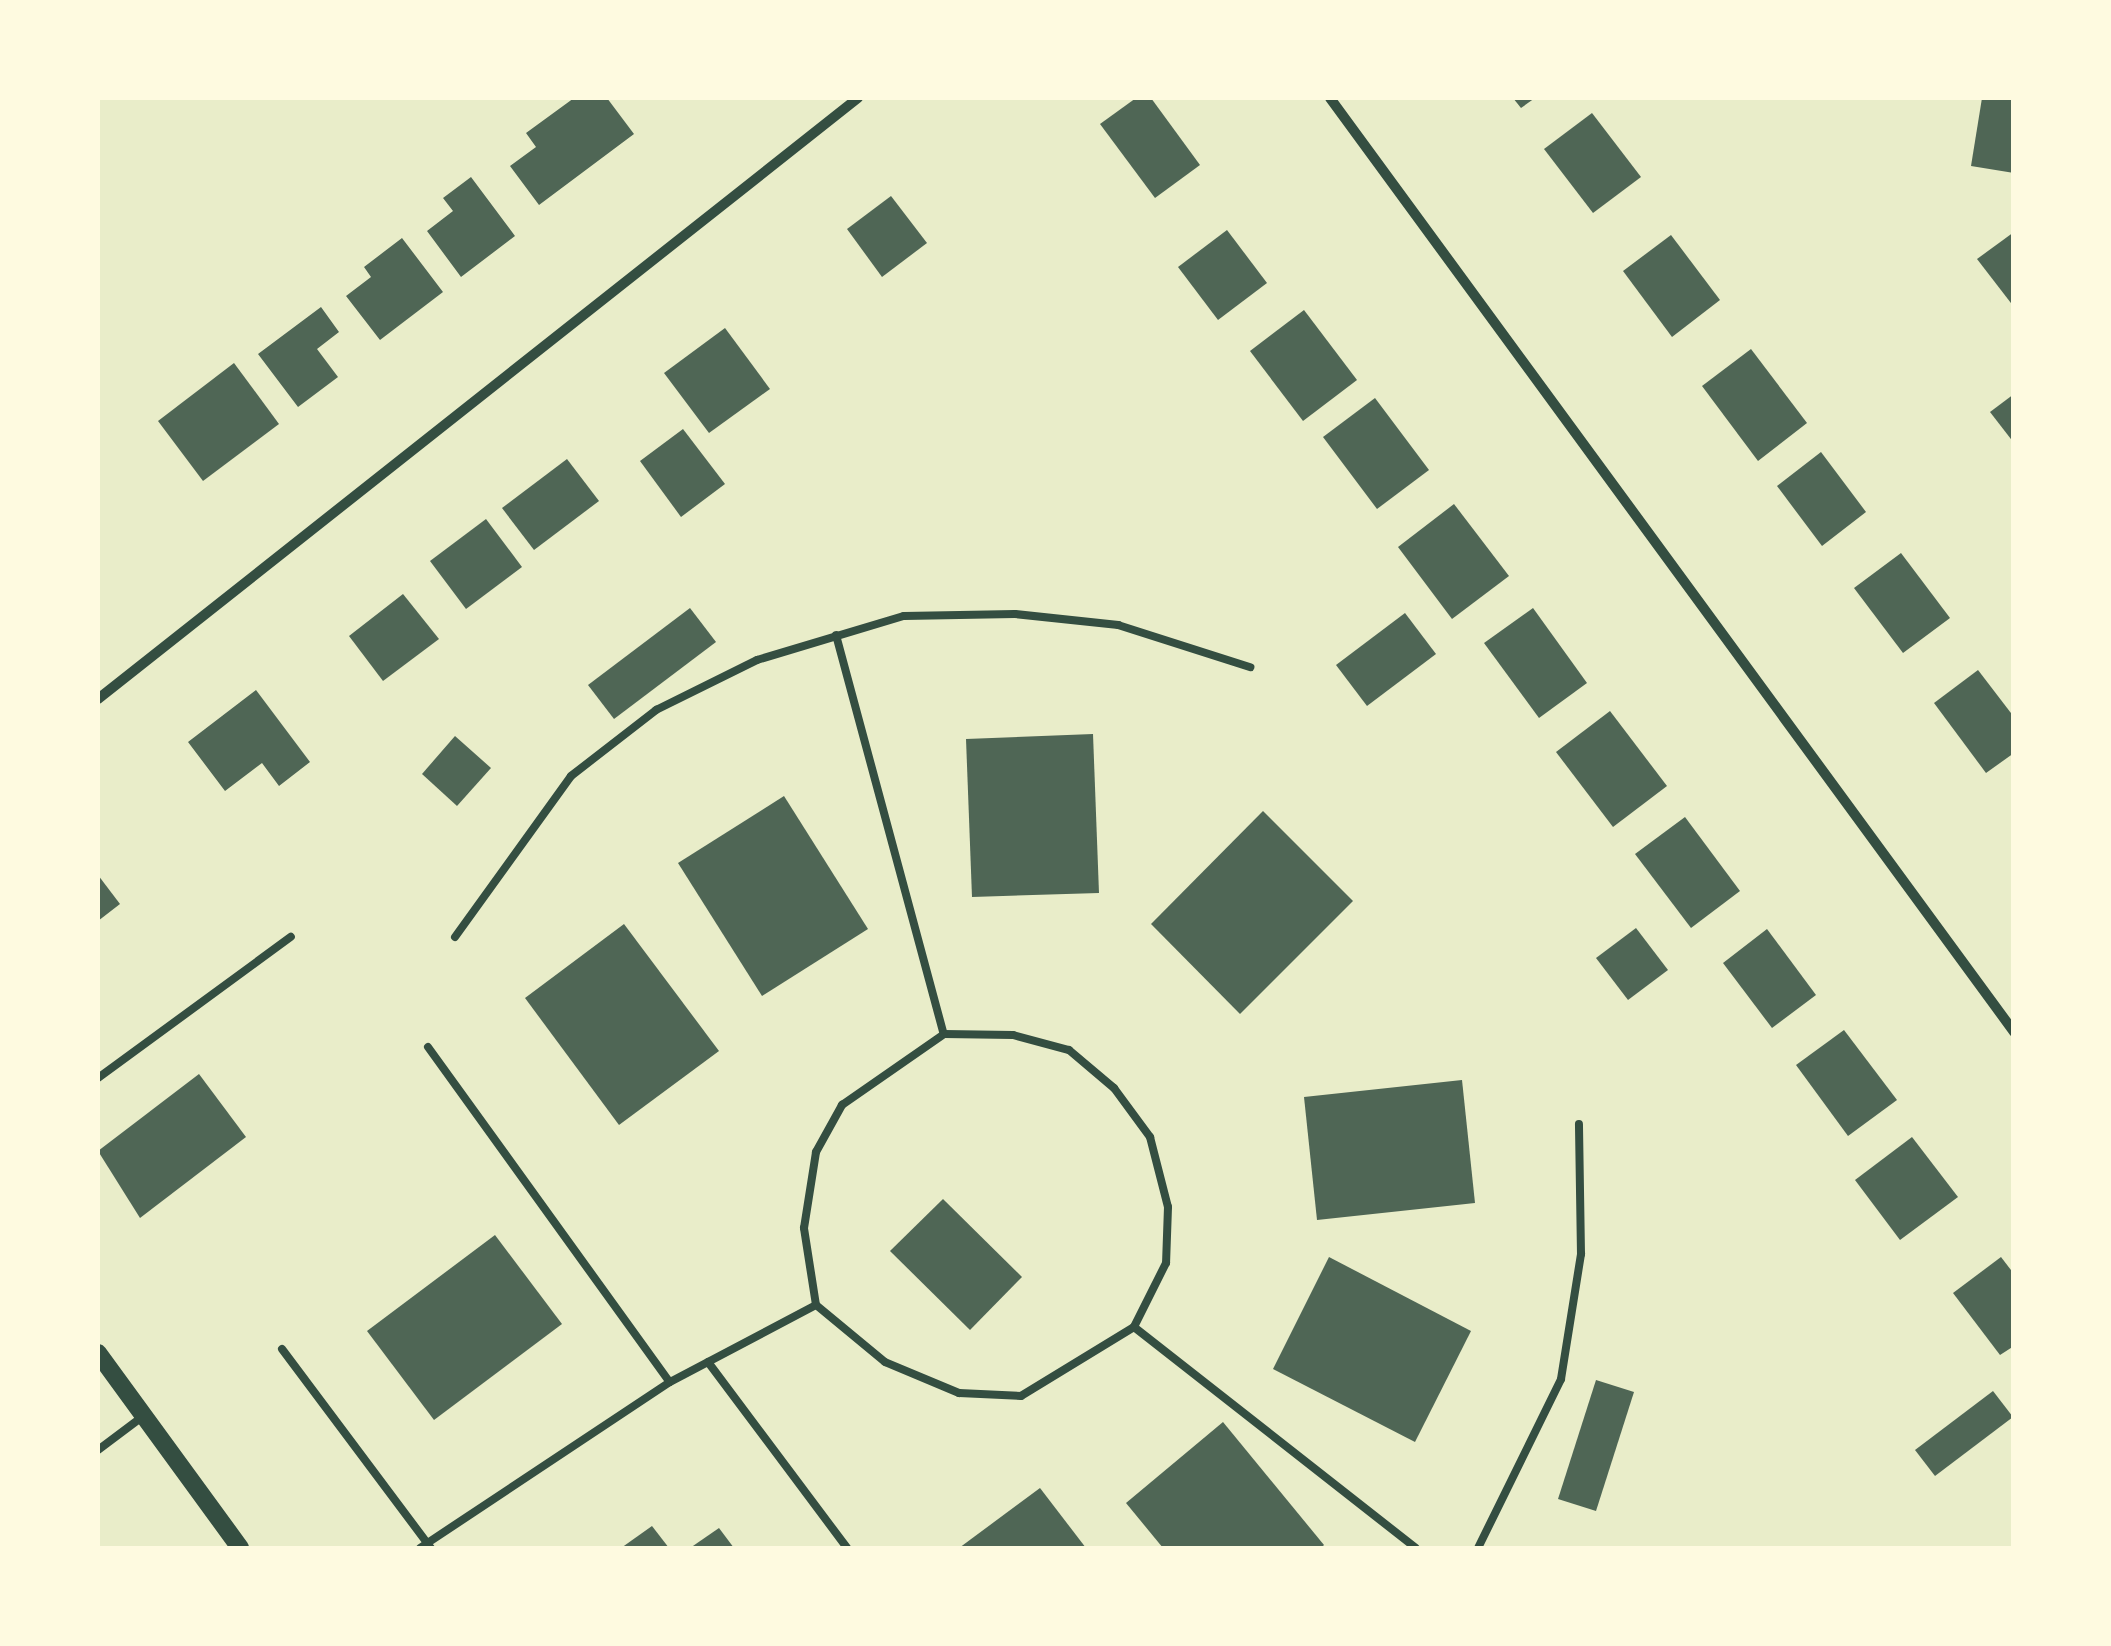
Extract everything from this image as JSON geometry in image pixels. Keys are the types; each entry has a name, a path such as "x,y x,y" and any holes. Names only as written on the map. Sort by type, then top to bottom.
{"street":[{"path":"98,699 858,98"},
{"path":"1330,98 2014,1032"},
{"path":"98,1353 240,1548"}],"lane":[{"path":"454,937 572,776 656,710 756,660 904,616 1015,614 1118,625 1250,666"},
{"path":"836,635 944,1034"},
{"path":"98,1078 291,937"},
{"path":"944,1034 1013,1035 1069,1050 1114,1088 1150,1137 1168,1207 1166,1264 1134,1327 1021,1396 958,1393 870,1353 816,1305 804,1228 816,1152 842,1105 944,1034"},
{"path":"428,1047 670,1382"},
{"path":"1478,1548 1560,1379 1581,1254 1579,1124"},
{"path":"282,1350 426,1547 670,1382 816,1305"},
{"path":"1134,1327 1416,1548"},
{"path":"708,1362 847,1548"},
{"path":"98,1450 144,1416"}],"building":[{"path":"574,98 607,98 634,134 539,205 510,166 536,147 526,133"},
{"path":"1136,98 1151,98 1200,165 1155,198 1100,124"},
{"path":"1513,98 1535,98 1521,108"},
{"path":"1982,98 2014,98 2014,173 1971,166"},
{"path":"1592,113 1641,177 1593,213 1544,149"},
{"path":"471,177 515,236 461,277 427,231 453,211 443,198"},
{"path":"891,196 927,243 882,277 847,229"},
{"path":"1227,230 1267,283 1218,320 1178,267"},
{"path":"2014,232 2014,307 1977,259"},
{"path":"1671,235 1720,300 1672,337 1623,271"},
{"path":"402,238 443,292 380,340 346,296 371,277 364,267"},
{"path":"321,307 339,332 317,349 338,377 298,407 258,354"},
{"path":"1304,310 1357,380 1303,421 1250,351"},
{"path":"725,328 770,389 709,433 664,373"},
{"path":"1751,349 1807,423 1758,461 1702,386"},
{"path":"234,363 279,424 203,481 158,421"},
{"path":"2014,394 2014,443 1990,412"},
{"path":"1375,398 1429,470 1377,509 1323,437"},
{"path":"683,429 725,484 681,517 640,461"},
{"path":"1821,452 1866,512 1822,546 1777,486"},
{"path":"567,459 599,501 534,550 502,508"},
{"path":"1454,504 1509,576 1452,619 1398,547"},
{"path":"486,519 522,567 466,609 430,561"},
{"path":"1901,553 1950,618 1903,653 1854,588"},
{"path":"403,594 439,639 383,681 349,636"},
{"path":"690,608 716,642 614,719 588,685"},
{"path":"1533,608 1587,683 1539,718 1484,643"},
{"path":"1405,613 1436,654 1367,706 1336,665"},
{"path":"1978,670 2014,717 2014,753 1986,773 1934,703"},
{"path":"256,690 310,762 279,786 262,763 225,791 188,742"},
{"path":"1610,711 1667,786 1613,827 1556,752"},
{"path":"1093,734 1099,893 972,897 966,739"},
{"path":"455,736 491,768 457,806 422,774"},
{"path":"784,796 868,929 762,996 678,863"},
{"path":"1263,811 1353,901 1240,1014 1151,924"},
{"path":"1685,817 1740,891 1691,928 1635,854"},
{"path":"98,875 120,904 98,921"},
{"path":"624,924 719,1051 619,1125 525,998"},
{"path":"1636,928 1668,970 1628,1000 1596,958"},
{"path":"1767,929 1816,995 1772,1028 1723,963"},
{"path":"1844,1030 1897,1100 1848,1136 1796,1065"},
{"path":"199,1074 246,1137 140,1218 98,1151"},
{"path":"1462,1080 1475,1203 1317,1220 1304,1097"},
{"path":"1912,1137 1958,1197 1900,1240 1855,1180"},
{"path":"943,1199 1022,1277 970,1330 890,1251"},
{"path":"495,1235 562,1324 434,1420 367,1331"},
{"path":"1329,1257 1471,1331 1415,1442 1273,1369"},
{"path":"2001,1257 2014,1274 2014,1346 2000,1355 1953,1293"},
{"path":"1596,1380 1634,1392 1596,1511 1558,1499"},
{"path":"1993,1391 2013,1417 1935,1476 1915,1450"},
{"path":"1223,1422 1324,1545 1321,1548 1163,1548 1126,1503"},
{"path":"1040,1488 1086,1548 959,1548"},
{"path":"652,1526 669,1548 621,1548"},
{"path":"719,1528 734,1548 690,1548"}]}
